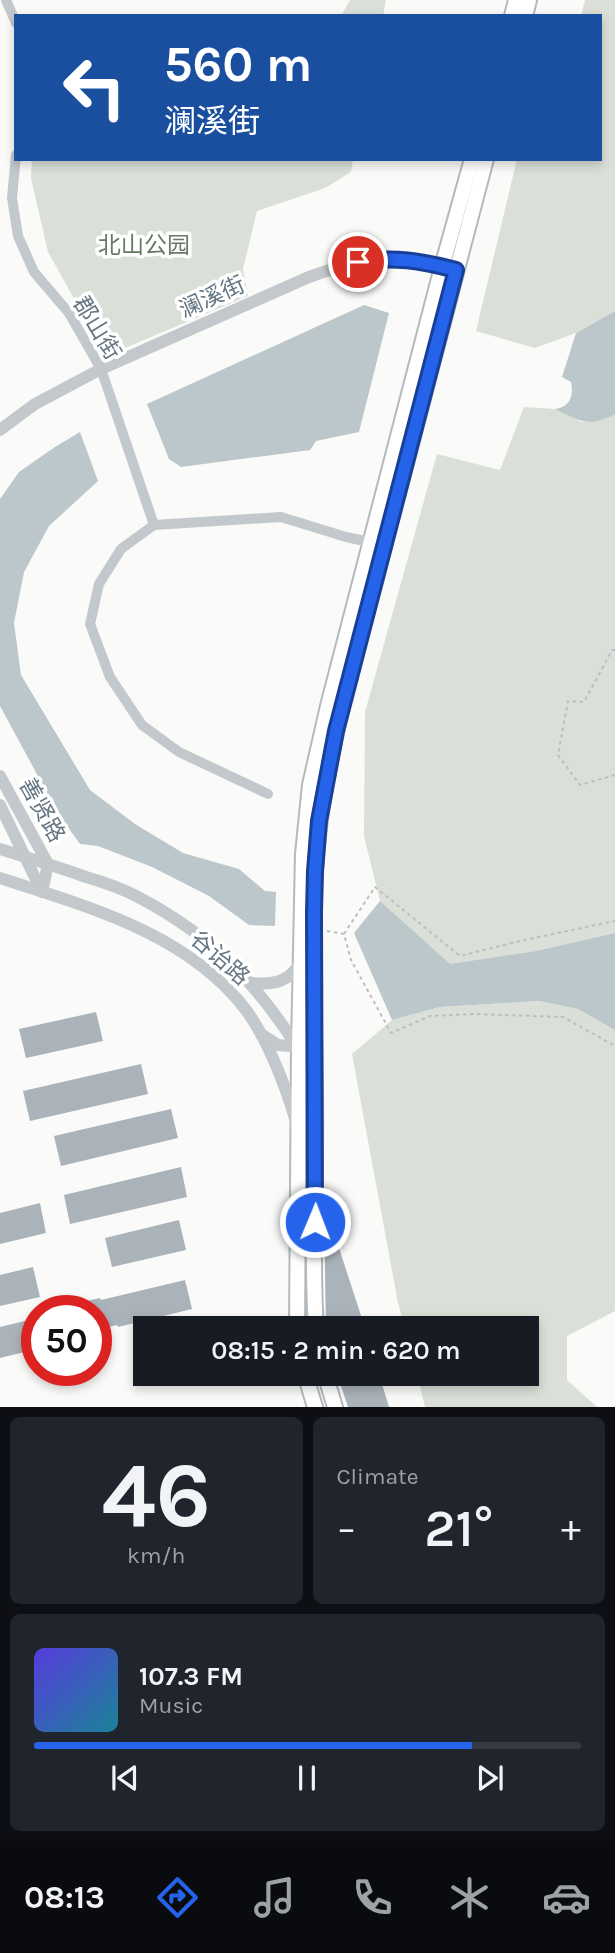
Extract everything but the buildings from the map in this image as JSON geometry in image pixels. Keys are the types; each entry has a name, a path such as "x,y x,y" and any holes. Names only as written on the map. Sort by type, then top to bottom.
{"main road":[{"path":"315,1316 315,871 319,821 378,544 449,268 472,161"},
{"path":"449,268 485,161"},
{"path":"297,1316 303,854 310,785 322,728 378,544"},
{"path":"308,1386 315,1407"},
{"path":"329,1386 335,1407"}],"street":[{"path":"6,0 14,18"},
{"name":"郡山街","path":"16,161 12,198 18,236 34,272 69,313 101,369 154,525"},
{"name":"澜溪街","path":"0,429 35,404 101,369 336,268 377,259 399,258 449,268"},
{"path":"268,794 179,752 142,725 110,677 90,624 99,584 121,550 154,525 281,517 378,544"},
{"name":"善贤路","path":"0,776 48,864 42,892"},
{"path":"0,836 5,827 3,811"},
{"name":"善贤路","path":"3,811 42,892"},
{"name":"谷诒路","path":"0,849 135,895 187,926 225,956 252,983 315,1074"},
{"name":"谷诒路","path":"0,878 134,926 191,956 247,1013 261,1034 275,1064 299,1133"},
{"path":"252,983 280,981 291,975 301,960"},
{"path":"247,1013 264,999"},
{"path":"261,1034 278,1045 299,1048 314,1043"}],"path":[{"path":"615,650 612,650 584,702 568,701 558,755 580,785 615,775"},
{"path":"615,921 460,956 375,887 344,934 351,960 391,1033 430,1016 475,1014 563,1017 615,1046"},
{"path":"322,931 344,934"}],"green space":[{"path":"350,0 386,0 383,14 342,14"},
{"path":"585,0 615,0 615,311 576,333 535,348 476,331 517,161 602,161 602,14 582,14"},
{"name":"北山公园","path":"32,161 353,161 351,172 325,188 257,211 243,269 248,296 106,356 48,252 31,178"},
{"path":"524,407 555,409 581,422 605,419 615,414 615,933 536,951 450,965 380,901 364,836 365,712 437,454 500,470"},
{"path":"539,1001 578,1009 615,1030 615,1311 567,1336 567,1380 597,1407 425,1407 420,1386 539,1386 539,1316 402,1316 398,1303 352,1054 392,1020 440,1007"}],"shaded area":[{"path":"364,305 389,313 359,432 316,441 310,450 181,467 169,459 147,404"},
{"path":"615,311 615,414 591,422 555,409 564,406 571,396 571,382 562,377 576,333"},
{"path":"80,432 98,481 49,526 24,572 14,623 21,675 90,790 135,824 183,853 239,869 265,891 276,892 275,926 249,925 209,896 152,867 98,846 80,844 58,813 0,706 0,499 19,472"},
{"path":"380,901 450,964 536,951 615,933 615,1030 578,1009 539,1001 440,1007 392,1020 354,933"}],"route":[{"path":"315,1222 314,912 319,821 341,710 456,270 399,258 358,262"}]}
